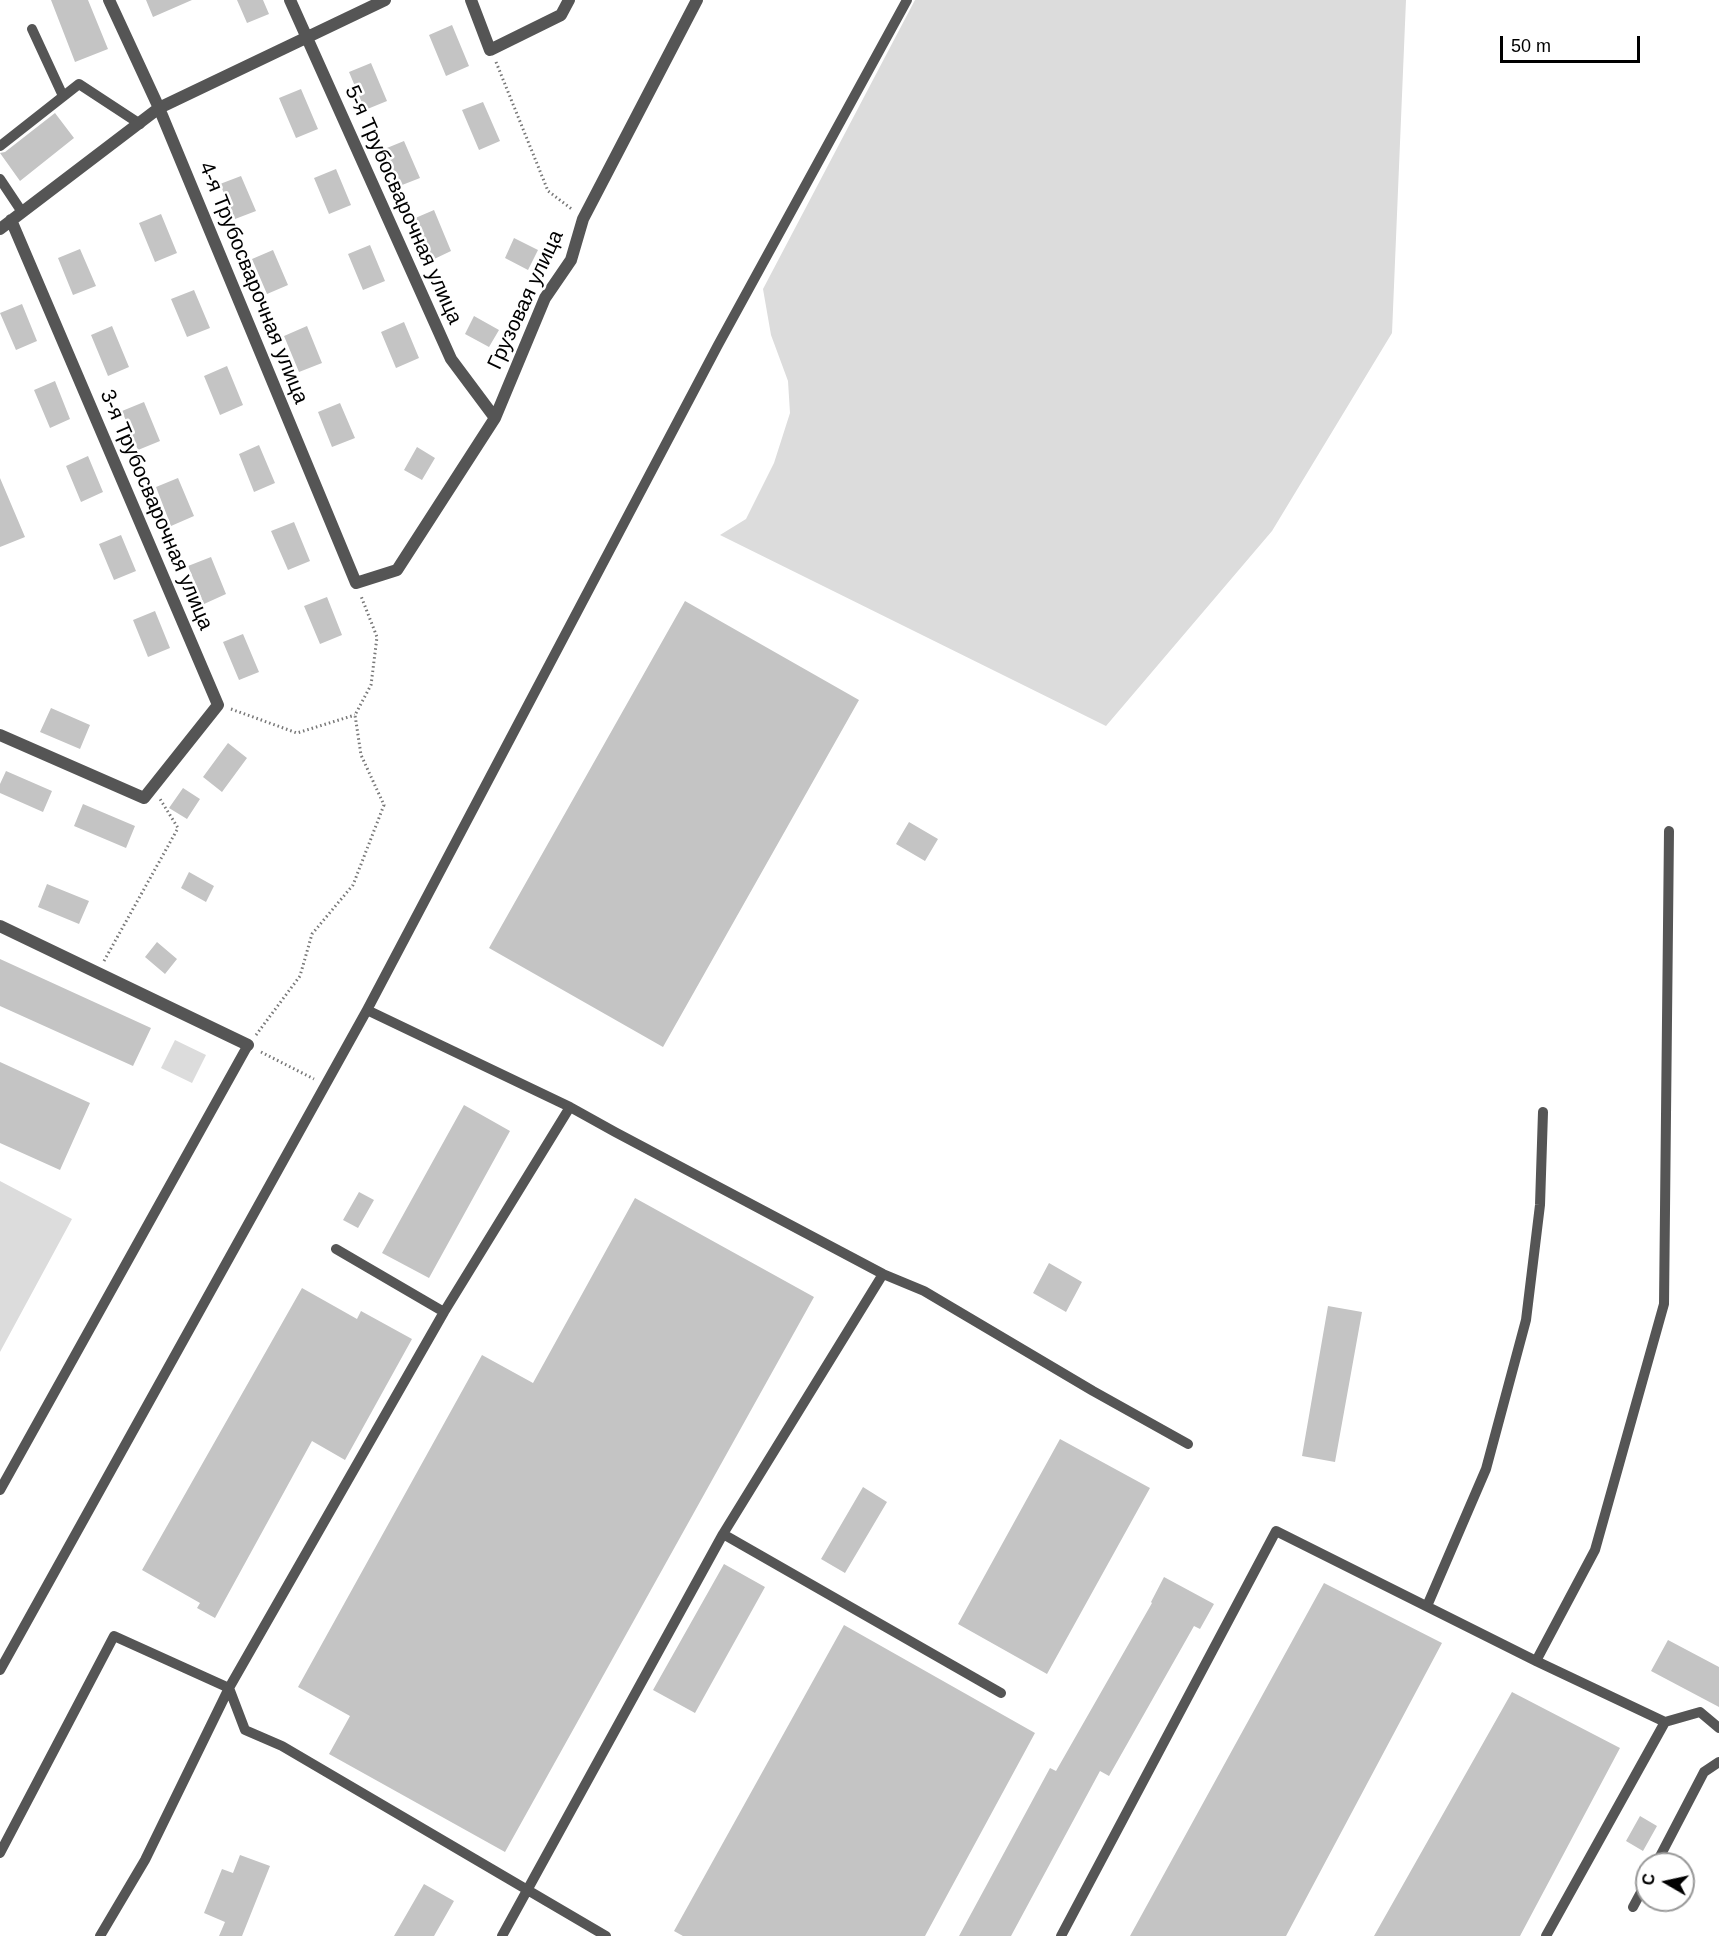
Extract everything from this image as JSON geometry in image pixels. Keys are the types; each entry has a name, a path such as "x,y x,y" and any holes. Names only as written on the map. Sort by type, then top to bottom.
{"street":[{"name":"4-я Трубосварочная улица","path":"109,0 159,108 356,583"},
{"name":"5-я Трубосварочная улица","path":"290,0 451,359 495,417"},
{"path":"0,229 159,108 385,0"},
{"path":"471,0 490,50 561,15 569,0"},
{"name":"Грузовая улица","path":"356,583 397,570 495,417 545,298 571,260 583,219 697,0"},
{"name":"3-я Трубосварочная улица","path":"11,220 218,705"},
{"path":"0,735 144,798 218,705"},
{"path":"0,926 248,1045"}],"lane":[{"path":"0,1670 367,1010 718,345 907,0"},
{"path":"32,29 63,96"},
{"path":"0,146 79,84 140,124"},
{"path":"0,179 22,212"},
{"path":"1536,1661 1595,1550 1664,1304 1669,831"},
{"path":"367,1010 570,1107 883,1274 924,1291 1188,1444"},
{"path":"0,1490 248,1045"},
{"path":"100,1936 144,1860 229,1688 444,1312 570,1107"},
{"path":"1426,1606 1486,1469 1526,1320 1540,1205 1543,1112"},
{"path":"336,1249 444,1312"},
{"path":"502,1936 723,1534 883,1274"},
{"path":"1061,1936 1276,1531 1536,1661 1665,1722 1700,1712 1719,1728"},
{"path":"723,1534 1001,1694"},
{"path":"0,1853 114,1636 229,1688 245,1730 282,1746 606,1936"},
{"path":"1546,1936 1665,1722"},
{"path":"1662,1852 1704,1772 1719,1762"},
{"path":"1633,1908 1635,1904"}],"path":[{"path":"490,50 548,191 583,219"},
{"path":"248,1045 300,976 312,934 353,885 384,805 361,754 355,715 370,685 377,637 356,583"},
{"path":"218,705 297,733 355,715"},
{"path":"97,973 177,828 153,787"},
{"path":"271,1057 325,1085"}],"shaded area":[{"path":"915,0 1406,0 1392,333 1272,531 1106,726 720,535 746,519 774,463 790,413 788,381 771,335 763,289"},
{"path":"175,1040 206,1055 192,1083 161,1068"},
{"path":"0,1181 72,1219 0,1352"}],"building":[{"path":"51,0 88,0 108,49 75,62"},
{"path":"146,0 192,0 153,17"},
{"path":"237,0 263,0 269,14 247,23"},
{"path":"452,25 469,66 446,76 429,35"},
{"path":"371,63 387,101 365,110 349,72"},
{"path":"301,89 318,129 296,138 279,98"},
{"path":"483,102 500,141 479,150 462,110"},
{"path":"55,113 74,138 20,181 0,153 5,152"},
{"path":"404,141 420,178 397,187 382,150"},
{"path":"336,169 351,205 329,214 314,178"},
{"path":"241,176 256,211 235,219 220,184"},
{"path":"434,210 451,251 430,261 413,219"},
{"path":"161,214 177,253 155,262 139,223"},
{"path":"514,238 538,250 528,270 505,258"},
{"path":"370,245 385,281 363,290 348,254"},
{"path":"80,249 96,286 73,295 58,258"},
{"path":"273,250 288,285 267,294 252,259"},
{"path":"194,290 210,328 187,337 171,299"},
{"path":"22,304 37,341 16,350 0,313"},
{"path":"474,316 499,330 489,347 465,334"},
{"path":"404,322 419,358 396,368 381,332"},
{"path":"112,326 129,367 108,376 91,335"},
{"path":"307,326 322,363 299,372 284,336"},
{"path":"227,366 243,405 220,415 204,376"},
{"path":"55,381 70,419 50,428 34,390"},
{"path":"144,402 160,441 138,450 122,411"},
{"path":"340,403 355,438 332,447 318,412"},
{"path":"259,445 275,483 254,492 239,454"},
{"path":"417,447 435,458 422,480 404,470"},
{"path":"88,456 103,492 81,502 66,466"},
{"path":"0,478 25,537 0,547"},
{"path":"178,478 194,516 171,526 156,487"},
{"path":"294,522 310,561 288,570 271,531"},
{"path":"121,535 136,571 114,580 99,544"},
{"path":"211,557 226,594 204,604 188,566"},
{"path":"327,597 342,635 320,644 304,606"},
{"path":"685,601 859,700 663,1047 489,948"},
{"path":"155,611 170,648 148,657 133,620"},
{"path":"243,634 259,672 239,680 223,642"},
{"path":"51,708 90,725 80,749 40,732"},
{"path":"228,743 247,758 222,792 203,777"},
{"path":"6,771 52,791 43,812 0,793 0,784"},
{"path":"183,788 200,799 187,819 169,808"},
{"path":"83,804 135,826 126,848 74,826"},
{"path":"909,822 938,839 925,861 896,844"},
{"path":"189,872 214,886 206,902 181,888"},
{"path":"47,884 89,901 79,924 38,907"},
{"path":"157,942 177,959 165,974 145,957"},
{"path":"0,959 151,1028 133,1066 0,1006"},
{"path":"0,1062 90,1103 60,1170 0,1143"},
{"path":"464,1105 510,1131 429,1278 382,1253"},
{"path":"359,1192 374,1200 358,1228 343,1220"},
{"path":"635,1198 814,1297 505,1852 329,1754 350,1716 298,1687 482,1355 533,1383"},
{"path":"1049,1263 1082,1282 1066,1312 1033,1293"},
{"path":"302,1288 357,1319 361,1311 412,1339 345,1460 312,1441 215,1618 197,1608 200,1603 142,1570"},
{"path":"1328,1306 1362,1312 1335,1462 1302,1456"},
{"path":"1060,1439 1150,1488 1047,1674 958,1624"},
{"path":"863,1487 887,1502 845,1573 821,1559"},
{"path":"724,1564 765,1587 695,1713 653,1690"},
{"path":"1164,1577 1214,1604 1200,1629 1194,1626 1109,1776 1100,1771 1011,1936 959,1936 1050,1768 1056,1771 1152,1603"},
{"path":"1324,1583 1442,1643 1286,1936 1130,1936"},
{"path":"844,1625 1035,1733 925,1936 683,1936 674,1931"},
{"path":"1668,1640 1719,1667 1719,1707 1651,1671"},
{"path":"1512,1692 1620,1748 1520,1936 1374,1936"},
{"path":"1640,1816 1657,1826 1643,1851 1626,1841"},
{"path":"240,1855 270,1866 242,1936 219,1936 225,1922 204,1913 222,1869 233,1873"},
{"path":"424,1884 454,1901 434,1936 394,1936"}]}
